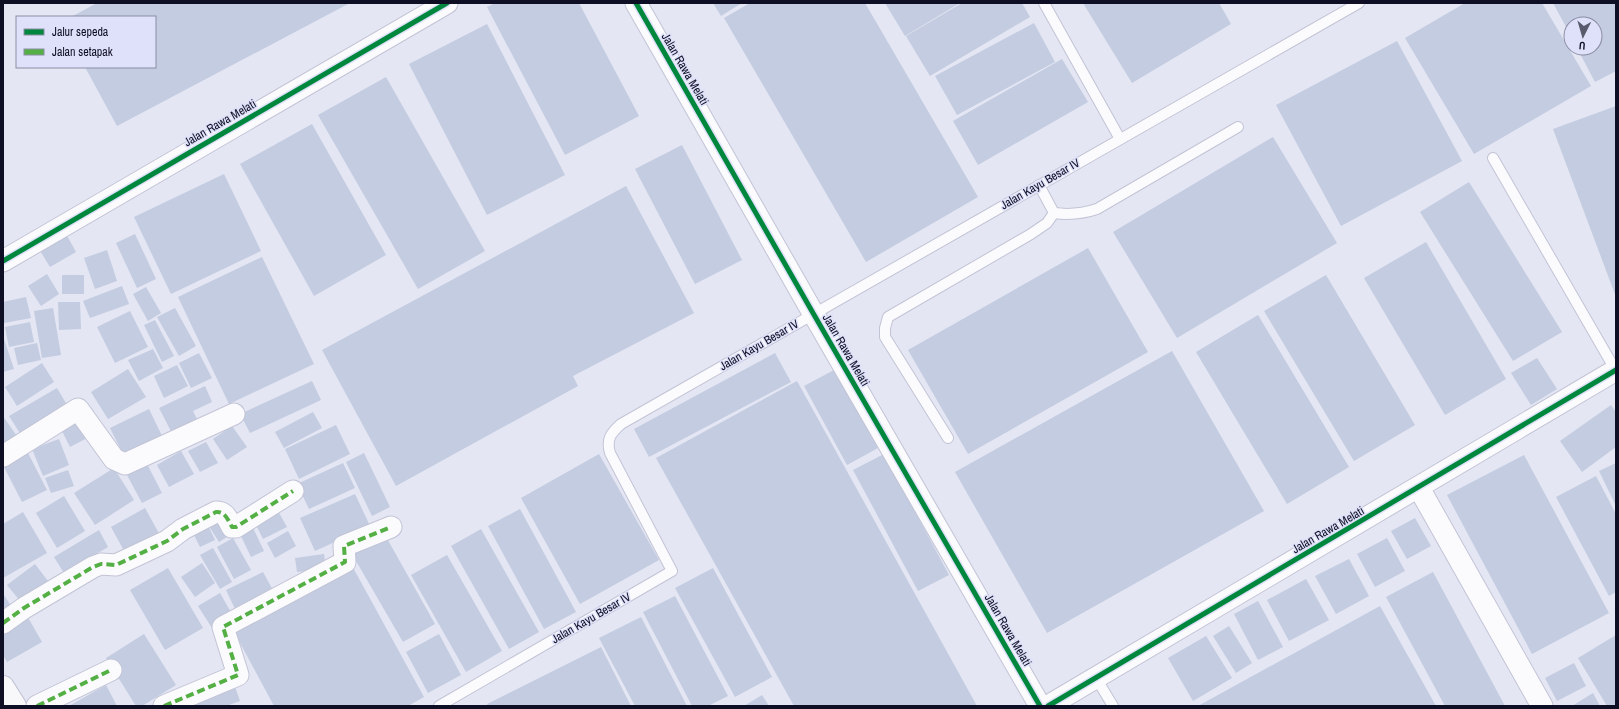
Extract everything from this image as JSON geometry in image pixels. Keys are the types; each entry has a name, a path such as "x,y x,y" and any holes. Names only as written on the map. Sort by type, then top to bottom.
{"main road":[{"path":"3,687 15,706"}],"street":[{"name":"Jalan Rawa Melati","path":"3,261 448,3"},
{"name":"Jalan Rawa Melati","path":"636,3 813,314 1040,706"},
{"name":"Jalan Rawa Melati","path":"1048,706 1419,488 1616,370"},
{"path":"3,456 78,409 114,458 125,464 234,414"},
{"path":"1419,488 1542,706"},
{"path":"3,622 93,567 101,564 116,565 167,541 183,529 216,512 224,514 232,526 236,527 293,491"},
{"path":"164,706 238,675 223,627 345,562 344,546 391,527"},
{"path":"37,706 111,670"}],"lane":[{"path":"1044,3 1120,139"},
{"name":"Jalan Kayu Besar IV","path":"439,706 672,571 610,453 609,439 612,432 621,424 1359,3"},
{"path":"1054,213 1084,213 1097,209 1238,127"},
{"path":"1493,158 1616,370"},
{"path":"1039,186 1054,213"},
{"path":"948,438 886,337 885,328 888,317 1032,234 1047,223 1054,213"},
{"path":"1096,678 1114,706"}],"building":[{"path":"97,3 348,3 117,126 86,68 156,68 156,16 73,16"},
{"path":"495,3 579,3 639,116 565,155 487,7"},
{"path":"713,3 742,3 721,16"},
{"path":"750,3 865,3 978,197 866,262 724,18"},
{"path":"885,3 960,3 905,36"},
{"path":"962,3 1022,3 1030,17 930,76 906,36"},
{"path":"1083,3 1219,3 1231,24 1132,83"},
{"path":"1465,3 1542,3 1563,39 1563,56 1573,56 1591,86 1474,154 1405,38"},
{"path":"1553,3 1616,3 1616,71 1595,82 1581,56 1603,56 1603,16 1563,16 1563,21"},
{"path":"1034,23 1055,62 957,115 935,76"},
{"path":"487,24 565,175 487,215 409,64"},
{"path":"1397,41 1462,161 1341,226 1276,105"},
{"path":"1062,59 1088,102 978,165 953,121"},
{"path":"386,77 485,251 418,289 318,115"},
{"path":"1616,106 1616,297 1553,129"},
{"path":"312,124 386,255 314,296 240,164"},
{"path":"1273,137 1337,243 1177,338 1113,232"},
{"path":"682,145 742,260 695,284 635,169"},
{"path":"224,174 261,251 171,294 134,217"},
{"path":"1469,182 1562,332 1513,361 1420,212"},
{"path":"626,186 694,313 573,376 578,386 396,486 322,350"},
{"path":"66,234 76,252 50,267 39,249"},
{"path":"135,234 156,279 137,288 116,243"},
{"path":"1426,242 1506,379 1445,415 1364,278"},
{"path":"1088,248 1148,352 968,454 908,350"},
{"path":"107,250 117,281 95,289 84,258"},
{"path":"262,257 314,364 229,404 178,297"},
{"path":"47,274 59,294 41,306 28,286"},
{"path":"62,275 84,275 84,294 62,294"},
{"path":"1326,275 1415,425 1354,461 1264,311"},
{"path":"122,286 129,304 90,318 83,301"},
{"path":"146,287 161,313 148,321 133,294"},
{"path":"26,297 31,318 4,323 3,302"},
{"path":"58,302 80,302 81,329 59,330"},
{"path":"53,308 61,355 42,358 34,311"},
{"path":"175,308 196,346 179,356 157,317"},
{"path":"130,311 148,347 115,363 97,327"},
{"path":"1258,315 1349,467 1287,504 1196,352"},
{"path":"155,320 174,356 162,362 144,325"},
{"path":"30,322 34,342 9,347 5,327"},
{"path":"3,336 14,369 3,372"},
{"path":"37,343 41,360 18,365 14,348"},
{"path":"153,349 163,368 139,381 128,360"},
{"path":"1172,351 1264,511 1047,633 955,472"},
{"path":"199,353 212,378 191,388 179,363"},
{"path":"775,353 791,382 649,457 634,429"},
{"path":"1537,358 1557,389 1531,405 1511,373"},
{"path":"42,363 54,382 17,406 5,387"},
{"path":"177,365 188,386 164,398 154,376"},
{"path":"128,369 146,397 108,419 91,392"},
{"path":"834,370 878,448 847,465 804,386"},
{"path":"312,381 321,400 250,433 240,414"},
{"path":"797,381 977,706 794,706 656,458"},
{"path":"205,386 212,402 193,411 201,427 175,439 159,408"},
{"path":"57,388 70,410 23,438 9,416"},
{"path":"1611,405 1616,412 1616,447 1582,472 1560,441"},
{"path":"149,409 165,442 126,460 110,428"},
{"path":"313,412 322,428 284,448 275,432"},
{"path":"3,416 21,442 8,450 3,442"},
{"path":"80,417 91,436 70,447 60,427"},
{"path":"336,425 350,454 299,479 285,449"},
{"path":"232,426 247,447 227,460 213,439"},
{"path":"59,439 69,465 43,476 32,449"},
{"path":"206,442 218,463 200,472 188,451"},
{"path":"181,451 194,474 169,487 157,465"},
{"path":"28,453 47,490 22,502 3,465"},
{"path":"364,453 390,507 372,516 346,462"},
{"path":"599,454 659,560 580,604 521,498"},
{"path":"884,454 949,575 918,591 853,470"},
{"path":"1524,455 1609,613 1532,654 1447,495"},
{"path":"343,463 355,488 309,509 297,484"},
{"path":"1616,463 1616,506 1599,471"},
{"path":"147,464 162,493 142,503 127,475"},
{"path":"114,468 134,500 95,525 74,493"},
{"path":"68,470 74,486 51,493 45,478"},
{"path":"1596,476 1616,514 1616,592 1609,596 1556,497"},
{"path":"355,494 370,526 315,551 300,518"},
{"path":"64,496 85,531 57,548 36,513"},
{"path":"145,508 162,539 128,558 111,527"},
{"path":"520,509 576,612 544,629 488,526"},
{"path":"278,511 287,527 263,539 255,523"},
{"path":"23,512 47,553 3,578 3,524"},
{"path":"219,517 230,535 219,542 207,523"},
{"path":"1415,518 1431,546 1407,559 1391,531"},
{"path":"206,521 215,540 200,547 191,529"},
{"path":"253,528 264,551 251,557 240,534"},
{"path":"481,529 539,632 509,649 451,546"},
{"path":"99,530 108,547 64,573 54,557"},
{"path":"288,531 296,546 275,558 267,543"},
{"path":"385,535 435,624 403,642 352,554"},
{"path":"233,538 251,570 234,579 217,547"},
{"path":"1387,538 1405,571 1375,587 1357,554"},
{"path":"213,548 232,582 220,589 200,555"},
{"path":"324,554 326,569 297,572 295,558"},
{"path":"447,555 502,651 466,672 411,575"},
{"path":"1349,559 1369,596 1336,614 1315,576"},
{"path":"202,563 215,583 195,597 181,577"},
{"path":"35,564 48,581 21,602 7,585"},
{"path":"351,564 424,697 408,706 274,706 232,628"},
{"path":"168,568 203,628 165,650 130,590"},
{"path":"713,568 772,677 735,697 675,588"},
{"path":"263,572 274,592 236,611 226,590"},
{"path":"1433,572 1505,706 1445,706 1386,597"},
{"path":"1306,579 1329,620 1289,641 1267,600"},
{"path":"220,593 233,616 212,628 198,606"},
{"path":"4,595 15,612 3,620 3,596"},
{"path":"675,596 728,696 708,706 692,706 643,612"},
{"path":"1258,601 1283,647 1258,660 1234,614"},
{"path":"1380,606 1436,706 1198,706 1247,679"},
{"path":"26,614 42,642 7,662 3,655 3,627"},
{"path":"641,617 687,706 635,706 599,638"},
{"path":"1229,626 1252,663 1236,673 1213,636"},
{"path":"144,634 176,685 142,706 136,706 106,658"},
{"path":"439,634 461,675 428,693 406,652"},
{"path":"1616,635 1616,706 1607,706 1578,658"},
{"path":"1206,636 1232,678 1193,701 1168,658"},
{"path":"601,647 631,706 488,706 487,704"},
{"path":"1574,663 1586,686 1557,701 1545,678"},
{"path":"233,681 240,701 226,706 195,706 191,695"},
{"path":"106,685 117,706 69,706"},
{"path":"1593,693 1600,706 1572,706"},
{"path":"762,695 769,706 744,706"}],"marked path":[{"path":"3,623 24,608 93,567 101,564 116,565 167,541 183,529 216,512 224,514 232,527 236,527 293,491"},
{"path":"164,706 238,675 223,627 345,562 344,546 391,527"},
{"path":"37,706 111,670"}],"cycle path":[{"path":"3,261 447,3"},
{"path":"636,3 1040,706"},
{"path":"1048,706 1616,370"}]}
